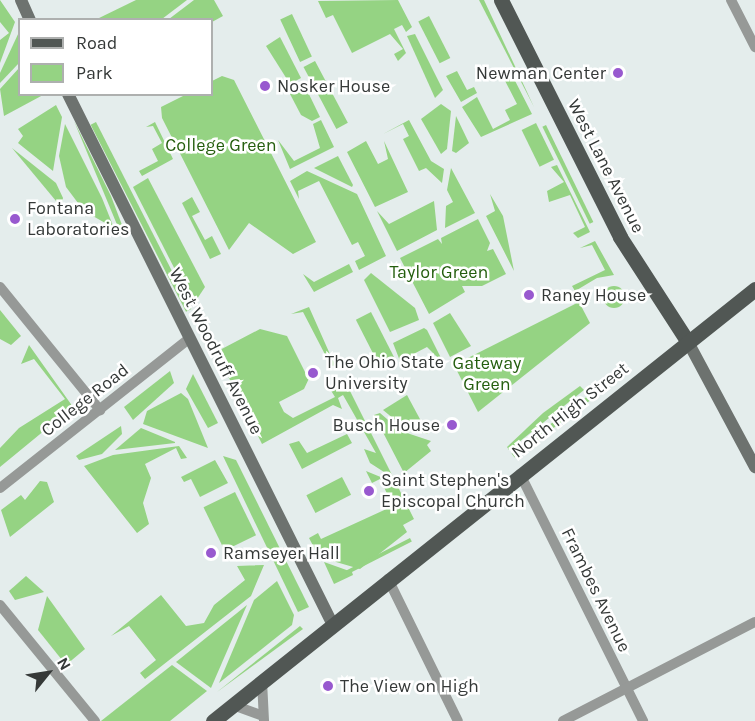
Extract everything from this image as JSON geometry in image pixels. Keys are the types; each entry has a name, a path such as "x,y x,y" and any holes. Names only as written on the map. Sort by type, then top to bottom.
{"main road":[{"name":"West Lane Avenue","path":"501,0 613,224 688,342"},
{"name":"North High Street","path":"213,721 332,623 755,289"}],"street":[{"path":"21,0 29,18"},
{"path":"731,0 755,47"},
{"name":"West Woodruff Avenue","path":"69,96 332,623"},
{"path":"0,287 100,410"},
{"name":"College Road","path":"0,488 190,338"},
{"path":"688,342 755,467"},
{"name":"Frambes Avenue","path":"520,474 643,721"},
{"path":"388,579 458,721"},
{"path":"0,605 95,721"},
{"path":"563,721 755,622"},
{"path":"233,705 263,718 262,681"}],"green space":[{"path":"0,0 15,22 0,63 0,40 9,33 0,22"},
{"path":"136,0 187,0 163,18 99,18"},
{"path":"194,0 214,0 223,16 213,21 213,18 170,18"},
{"path":"398,0 412,27 406,32 402,25 394,29 406,53 398,61 394,54 403,49 390,34 352,53 333,15 326,18 318,1"},
{"path":"479,0 484,0 534,107"},
{"path":"292,14 312,57 300,62 280,19"},
{"path":"429,16 450,58 440,63 418,21"},
{"path":"18,34 18,64 0,83 0,73"},
{"path":"415,34 443,90 435,98 407,36"},
{"path":"280,37 301,78 290,84 266,46"},
{"path":"315,61 348,123 336,129 304,67"},
{"path":"18,69 18,96 41,96 4,116 0,89"},
{"path":"509,69 532,114 481,137 462,107 477,97 493,129 510,120 505,110 517,104 501,73"},
{"path":"457,71 467,90 474,87 477,93 461,102 446,76"},
{"name":"College Green","path":"222,76 234,80 316,242 293,254 249,223 229,250 162,118 161,107 183,96 213,96 213,80"},
{"path":"305,86 320,117 312,121 301,115 290,94"},
{"path":"441,104 451,111 447,149 441,154 421,119"},
{"path":"56,105 62,117 53,171 18,143 23,136 18,129"},
{"path":"456,116 469,143 456,153 452,151"},
{"path":"321,120 334,147 290,169 278,140 294,161 320,148 313,124"},
{"path":"409,120 431,161 444,169 442,183 426,168 419,171 403,139 409,136 403,124 383,134"},
{"path":"74,121 111,196 122,225 118,227"},
{"path":"96,122 191,309 186,312 91,125"},
{"path":"155,122 173,159 142,176 139,171 158,161 152,149 162,143 153,126 146,127"},
{"path":"536,123 554,160 540,167 522,130"},
{"path":"65,124 102,198 114,228 84,211 66,187 59,156"},
{"path":"546,125 593,222 590,224 542,127"},
{"path":"366,141 378,164 388,159 384,141 408,192 375,207 347,152"},
{"path":"12,148 56,183 63,198 61,207"},
{"path":"338,156 353,185 352,187 314,168"},
{"path":"557,165 590,232 578,238 573,233 585,227 570,195 549,202 547,191 564,182 551,167"},
{"path":"451,168 475,213 445,228 446,206 453,202 447,190"},
{"path":"307,171 357,194 386,256 359,270 355,261 365,256 358,242 352,245 319,181 298,191 299,199 290,181"},
{"path":"148,178 205,287 193,305 133,187"},
{"path":"490,194 503,216 514,271 486,216 495,211"},
{"path":"192,197 200,212 192,216 205,240 212,236 221,254 210,259 182,203"},
{"path":"434,201 437,230 397,251 377,211 389,224"},
{"name":"Taylor Green","path":"478,219 490,243 487,251 493,249 506,274 482,286 462,286 465,292 429,314 400,258 438,239 442,244 441,238"},
{"path":"595,241 614,275 597,278 545,309 575,291 572,286 605,270 592,245 580,248"},
{"path":"349,264 353,272 314,292 303,274 314,282"},
{"path":"371,273 415,308 419,320 390,332 364,280"},
{"path":"614,286 622,289 625,297 622,305 614,308 606,305 603,297 606,289"},
{"name":"Gateway Green","path":"579,302 590,323 478,412 454,365"},
{"path":"309,307 333,361 339,365 331,366 303,312 291,314"},
{"path":"0,310 21,336 11,345 0,339"},
{"path":"371,312 396,360 380,368 356,320"},
{"path":"450,313 471,346 450,357 433,323"},
{"path":"424,328 444,364 427,347 400,361 393,343"},
{"path":"260,329 287,336 305,372 312,372 304,389 279,402 284,412 293,418 335,397 330,389 337,386 350,391 414,519 403,525 407,532 360,569 319,557 309,538 318,533 321,539 393,506 380,479 372,483 366,471 383,478 384,472 370,463 364,449 376,453 343,395 338,398 342,409 333,405 262,444 216,352"},
{"path":"29,345 73,407 0,467 0,448 19,428 65,399 34,359 21,364"},
{"path":"170,371 174,383 133,420 124,407"},
{"path":"193,374 218,423 208,428 186,389"},
{"path":"580,386 584,390 509,450 507,447 543,413"},
{"path":"593,392 596,396 515,457 512,453"},
{"path":"181,393 188,399 208,448 143,424 147,411"},
{"path":"407,395 428,434 405,428 383,410"},
{"path":"380,413 401,431 431,441 427,445 431,451 404,473 374,415"},
{"path":"121,426 122,434 102,454 79,460 76,456"},
{"path":"141,428 175,442 175,443 115,450"},
{"path":"347,434 352,443 302,469 289,444 299,441 307,453"},
{"path":"179,446 187,458 181,459 176,448 145,464 151,478 143,503 149,524 137,533 84,466 113,455"},
{"path":"223,456 236,460 309,607 298,612"},
{"path":"215,460 228,483 200,497 191,479 184,482 181,477"},
{"path":"342,477 351,495 315,513 306,495"},
{"path":"40,481 47,482 54,502 10,537 1,510 21,495 25,500"},
{"path":"235,492 256,535 225,550 204,507"},
{"path":"410,538 412,542 339,579 337,575"},
{"path":"324,562 352,572 353,575 334,584"},
{"path":"264,565 251,596 145,679 140,673 156,660 129,626 111,636 161,595 186,626 204,623 214,605 245,580 237,566"},
{"path":"26,576 44,592 15,600 9,591"},
{"path":"277,581 294,615 292,625 219,683 254,600"},
{"path":"47,596 85,649 66,665 38,630"},
{"path":"247,605 211,688 176,662"},
{"path":"300,626 303,629 217,692"},
{"path":"172,665 207,691 170,721 101,721"}],"place":[{"name":"Newman Center","path":"618,73"},
{"name":"Nosker House","path":"265,86"},
{"name":"Fontana Laboratories","path":"15,219"},
{"name":"Raney House","path":"529,295"},
{"name":"The Ohio State University","path":"313,373"},
{"name":"Busch House","path":"452,425"},
{"name":"Saint Stephen's Episcopal Church","path":"369,491"},
{"name":"Ramseyer Hall","path":"211,553"},
{"name":"The View on High","path":"328,686"}]}
